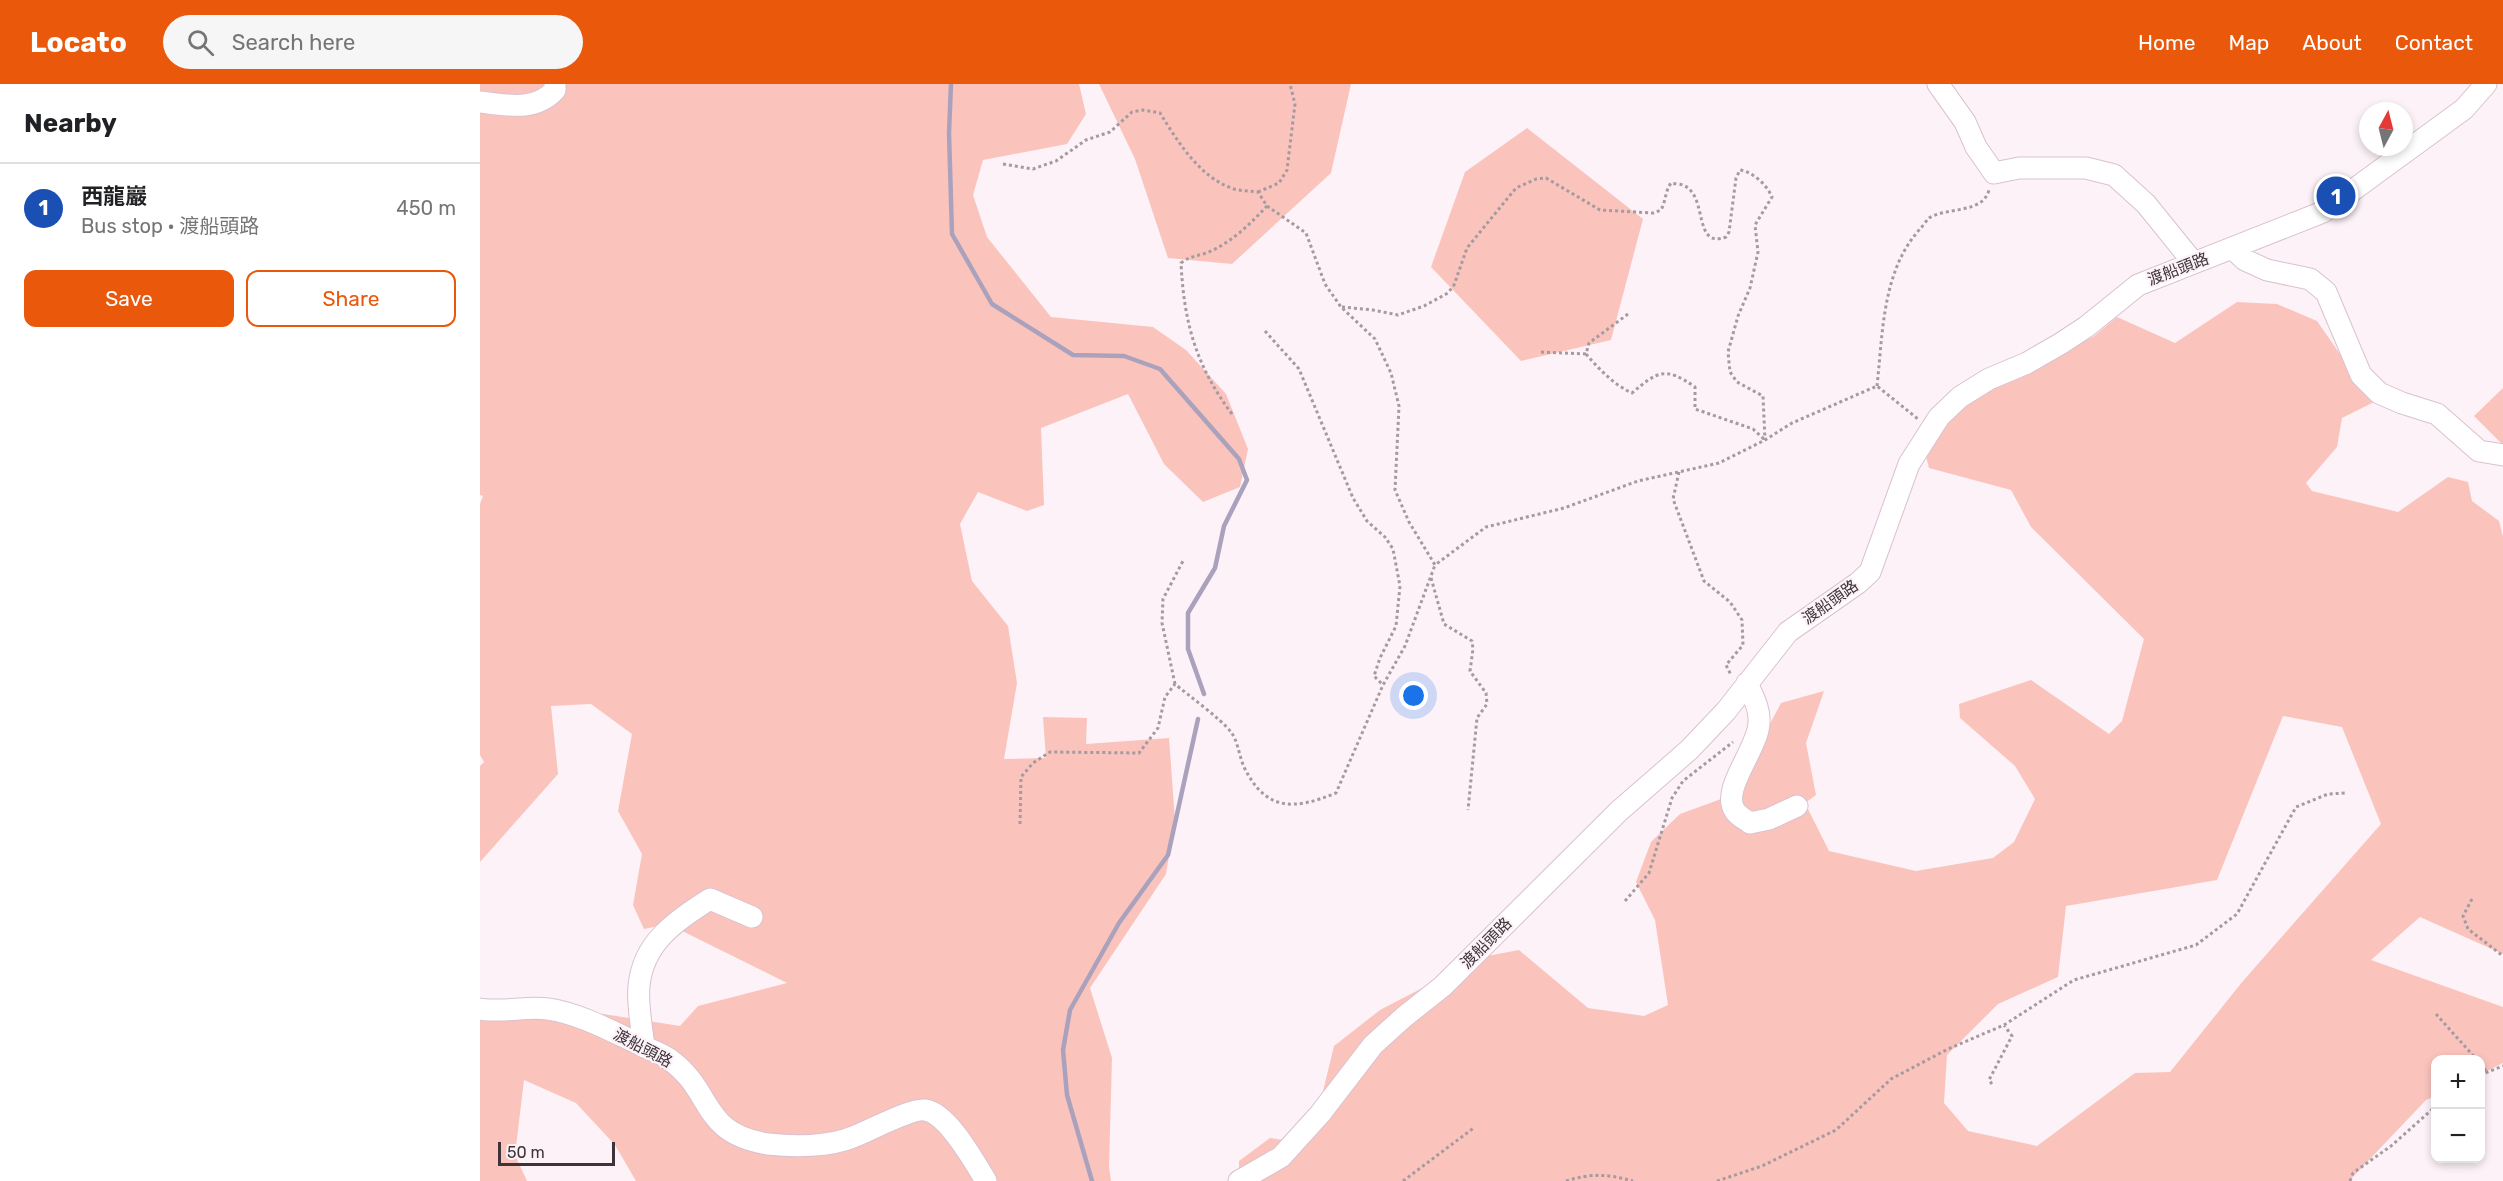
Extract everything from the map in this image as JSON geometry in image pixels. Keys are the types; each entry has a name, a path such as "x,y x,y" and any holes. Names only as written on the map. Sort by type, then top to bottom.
{"street":[{"path":"480,102 525,107 548,98 555,90 555,84"},
{"path":"1938,84 1965,122 1976,147 1994,173 2019,168 2086,168 2114,175 2146,204 2193,262"},
{"name":"渡船頭路","path":"1239,1181 1281,1157 1320,1114 1373,1045 1443,986 1619,811 1689,750 1788,632 1870,572 1902,480 1939,417 1960,397 1989,379 2027,363 2060,344 2086,327 2138,285 2323,212 2464,109 2486,84"},
{"path":"2232,248 2245,260 2267,270 2310,279 2326,292 2361,375 2379,393 2437,414 2479,451 2503,455"},
{"path":"1743,688 1758,706 1759,724 1755,742 1732,787 1730,801 1735,812 1750,823 1769,819 1797,806"},
{"path":"644,1047 639,987 646,957 673,923 710,899 752,917"},
{"name":"渡船頭路","path":"481,1006 547,1009 582,1017 668,1058 688,1075 715,1119 735,1136 769,1144 814,1145 851,1138 907,1114 924,1110 936,1114 954,1133 986,1181"}],"path":[{"path":"1003,165 1033,169 1056,161 1086,140 1110,132 1132,112 1143,110 1160,113 1178,141 1212,178 1234,189 1258,192 1279,183 1287,170 1295,104 1290,84"},
{"path":"1341,307 1398,315 1424,306 1448,293 1454,285 1467,248 1516,188 1536,179 1546,178 1600,210 1653,213 1661,210 1667,188 1671,183 1686,186 1699,201 1704,232 1710,237 1721,238 1726,237 1729,232 1736,178 1740,170 1747,171 1768,188 1772,197 1755,225 1758,252 1750,288 1738,316 1728,352 1730,372 1737,382 1763,396 1765,440"},
{"path":"1877,386 1888,288 1906,244 1930,218 1977,204 1988,196 1994,173"},
{"path":"1258,192 1267,206 1306,233 1325,284 1341,307 1375,339 1391,373 1399,406 1395,490 1409,522 1435,565"},
{"path":"1232,414 1203,369 1183,303 1181,263 1188,257 1211,252 1250,225 1267,206"},
{"path":"1586,354 1588,343 1628,314"},
{"path":"1265,332 1299,369 1353,498 1367,521 1385,537 1393,549 1400,586 1396,626 1374,676 1383,685"},
{"path":"1541,352 1586,354 1598,369 1623,389 1632,393 1652,376 1664,372 1681,377 1695,387 1695,410 1753,429 1765,440"},
{"path":"1877,386 1931,429"},
{"path":"1184,560 1162,599 1162,622 1174,684 1232,732 1243,766 1254,784 1269,800 1281,804 1302,805 1336,793 1383,685 1405,646 1435,565 1486,527 1563,508 1638,481 1719,463 1765,440 1792,423 1877,386"},
{"path":"1678,472 1673,499 1704,581 1730,602 1742,620 1743,645 1726,665 1743,688"},
{"path":"1431,576 1444,624 1472,641 1470,671 1486,693 1487,704 1477,718 1468,810"},
{"path":"1020,824 1021,777 1033,764 1050,752 1139,753 1158,728 1165,697 1174,684"},
{"path":"1625,901 1649,873 1672,798 1677,789 1683,781 1729,747 1736,737"},
{"path":"1717,1181 1762,1166 1836,1130 1891,1080 1948,1049 2004,1025 2074,980 2196,945 2237,914 2296,807 2328,794 2346,793"},
{"path":"2472,899 2463,916 2468,929 2503,956"},
{"path":"2436,1014 2472,1055"},
{"path":"1992,1084 1989,1080 2012,1036 2004,1025"},
{"path":"2486,1071 2503,1066"},
{"path":"2350,1181 2353,1173 2391,1146 2433,1109"},
{"path":"1403,1181 1475,1127"},
{"path":"1566,1181 1586,1175 1609,1174 1633,1181"}],"shaded area":[{"path":"480,84 1079,84 1086,114 1067,144 983,160 973,195 987,237 1051,317 1153,327 1186,350 1226,394 1248,449 1240,487 1203,502 1164,464 1128,394 1041,428 1044,505 1027,511 978,492 960,524 972,581 1008,626 1017,683 1004,759 1046,758 1043,717 1087,718 1086,744 1169,738 1175,820 1166,874 1090,988 1112,1058 1109,1167 1111,1181 636,1181 615,1145 576,1103 524,1080 515,1155 527,1181 480,1181 480,1004 514,1000 680,1026 698,1006 787,983 668,924 644,929 633,905 642,854 618,811 632,734 591,704 551,706 558,774 480,862 480,766 484,762 480,755 480,504 483,496 480,495"},
{"path":"1099,84 1351,84 1331,173 1232,264 1168,258 1135,159"},
{"path":"1527,128 1643,219 1611,340 1521,361 1431,267 1465,172"},
{"path":"2237,302 2277,304 2317,321 2358,380 2380,399 2342,418 2337,447 2306,483 2312,491 2398,512 2448,477 2468,482 2472,501 2499,521 2503,537 2503,954 2420,917 2371,960 2503,1007 2503,1063 2485,1072 2485,1055 2431,1055 2431,1098 2426,1100 2349,1181 1239,1181 1239,1161 1270,1138 1290,1141 1317,1116 1334,1046 1380,1010 1482,957 1519,950 1588,1008 1644,1016 1668,1005 1655,920 1636,882 1651,842 1680,814 1732,795 1781,703 1824,691 1806,743 1816,795 1805,803 1829,851 1916,871 1993,858 2014,842 2035,799 2015,766 1960,718 1959,704 2031,680 2109,734 2122,721 2144,639 2031,527 2011,490 1929,468 1924,449 1975,391 2093,337 2117,317 2175,343","holes":["2283,716 2342,727 2381,824 2243,981 2170,1072 2135,1073 2037,1146 1968,1131 1944,1103 1947,1055 1998,1004 2058,977 2066,906 2217,880"]},
{"path":"2503,388 2503,445 2474,416"}],"waterway":[{"path":"951,84 949,133 952,234 992,304 1073,355 1124,356 1160,369 1239,459 1247,480 1224,526 1215,568 1188,613 1188,649 1204,694"},
{"path":"1092,1181 1067,1095 1063,1050 1070,1010 1119,923 1168,855 1198,719"}],"place":[{"name":"西龍巖","path":"2336,196"}]}
